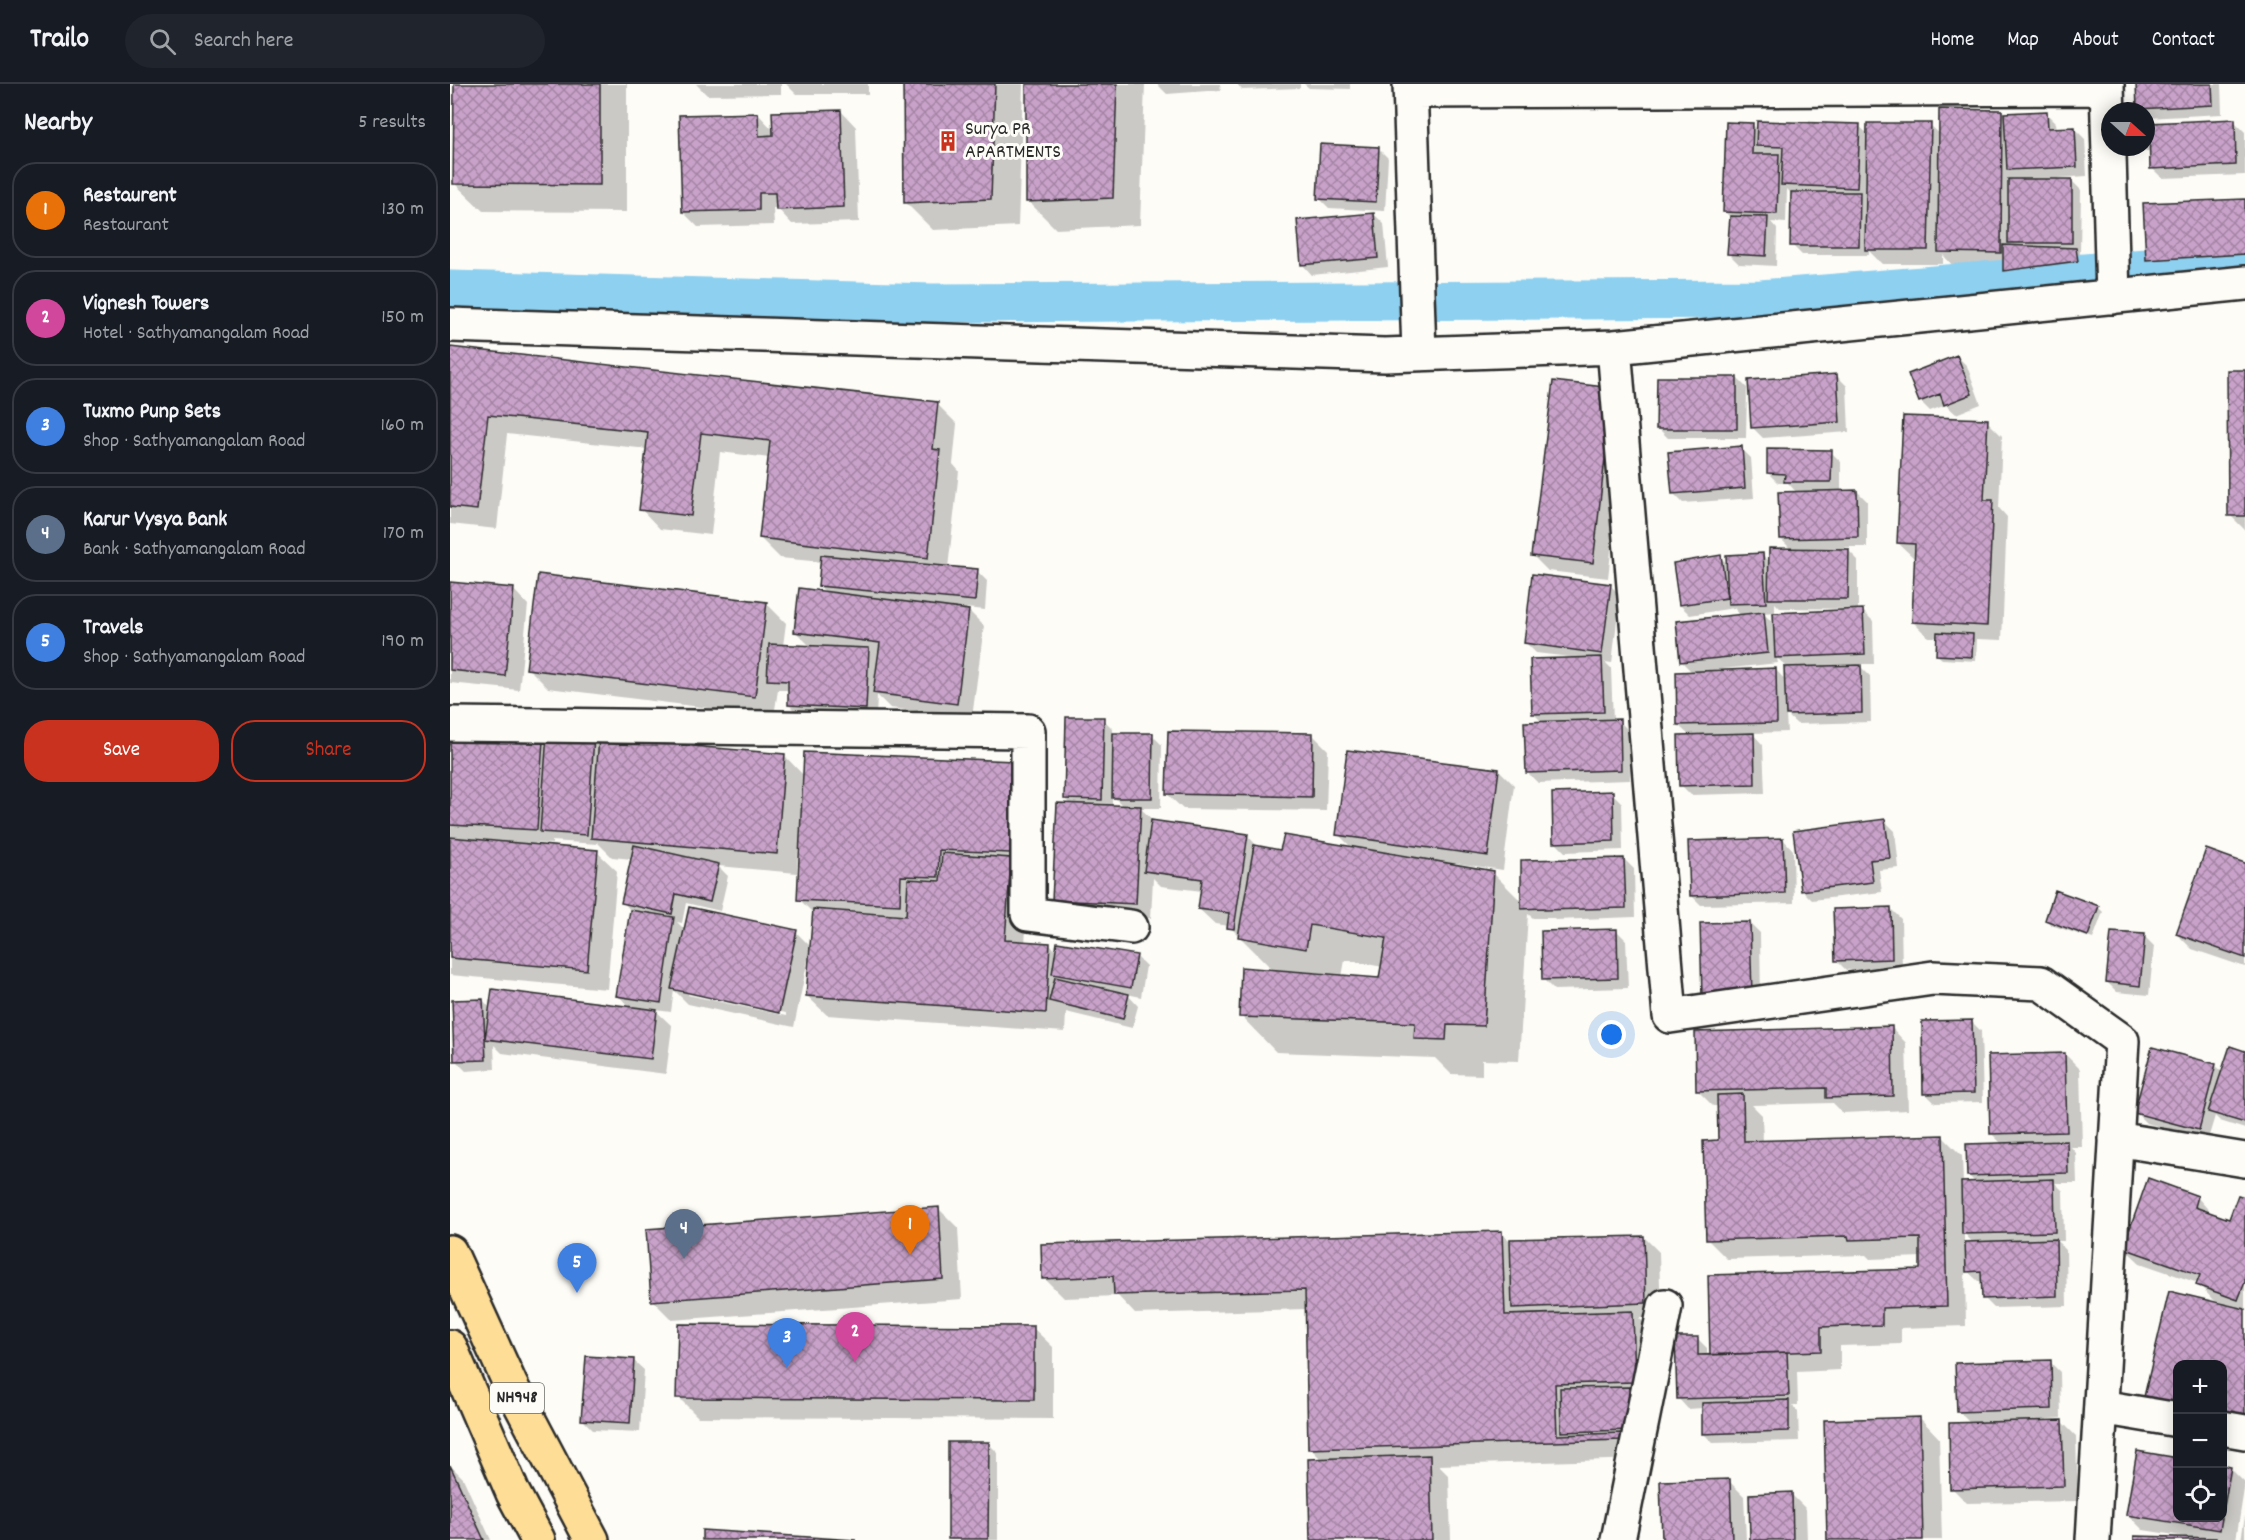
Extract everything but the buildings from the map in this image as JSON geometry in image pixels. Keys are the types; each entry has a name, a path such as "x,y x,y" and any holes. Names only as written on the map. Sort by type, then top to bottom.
{"highway":[{"name":"NH948","path":"450,1252 511,1386 592,1540"},
{"name":"NH948","path":"450,1347 513,1493 538,1540"}],"street":[{"path":"1419,351 1410,88 2107,86 2113,296"},
{"path":"450,325 1373,354 1614,347 2245,283"},
{"path":"1614,347 1670,1017 1933,978 2042,983 2122,1041 2093,1540"},
{"path":"450,724 1028,731 1028,914 1131,927"},
{"path":"2116,1139 2245,1160"},
{"path":"1618,1540 1665,1305"},
{"path":"2102,1407 2173,1419"},
{"path":"2227,1429 2245,1432"}],"waterway":[{"path":"450,290 932,303 1761,299 2245,260"}],"place":[{"name":"Surya PR APARTMENTS","path":"948,141"},
{"name":"Restaurent","path":"910,1255"},
{"name":"Karur Vysya Bank","path":"684,1259"},
{"name":"Travels","path":"577,1293"},
{"name":"Vignesh Towers","path":"855,1362"},
{"name":"Tuxmo Punp Sets","path":"787,1368"}]}
